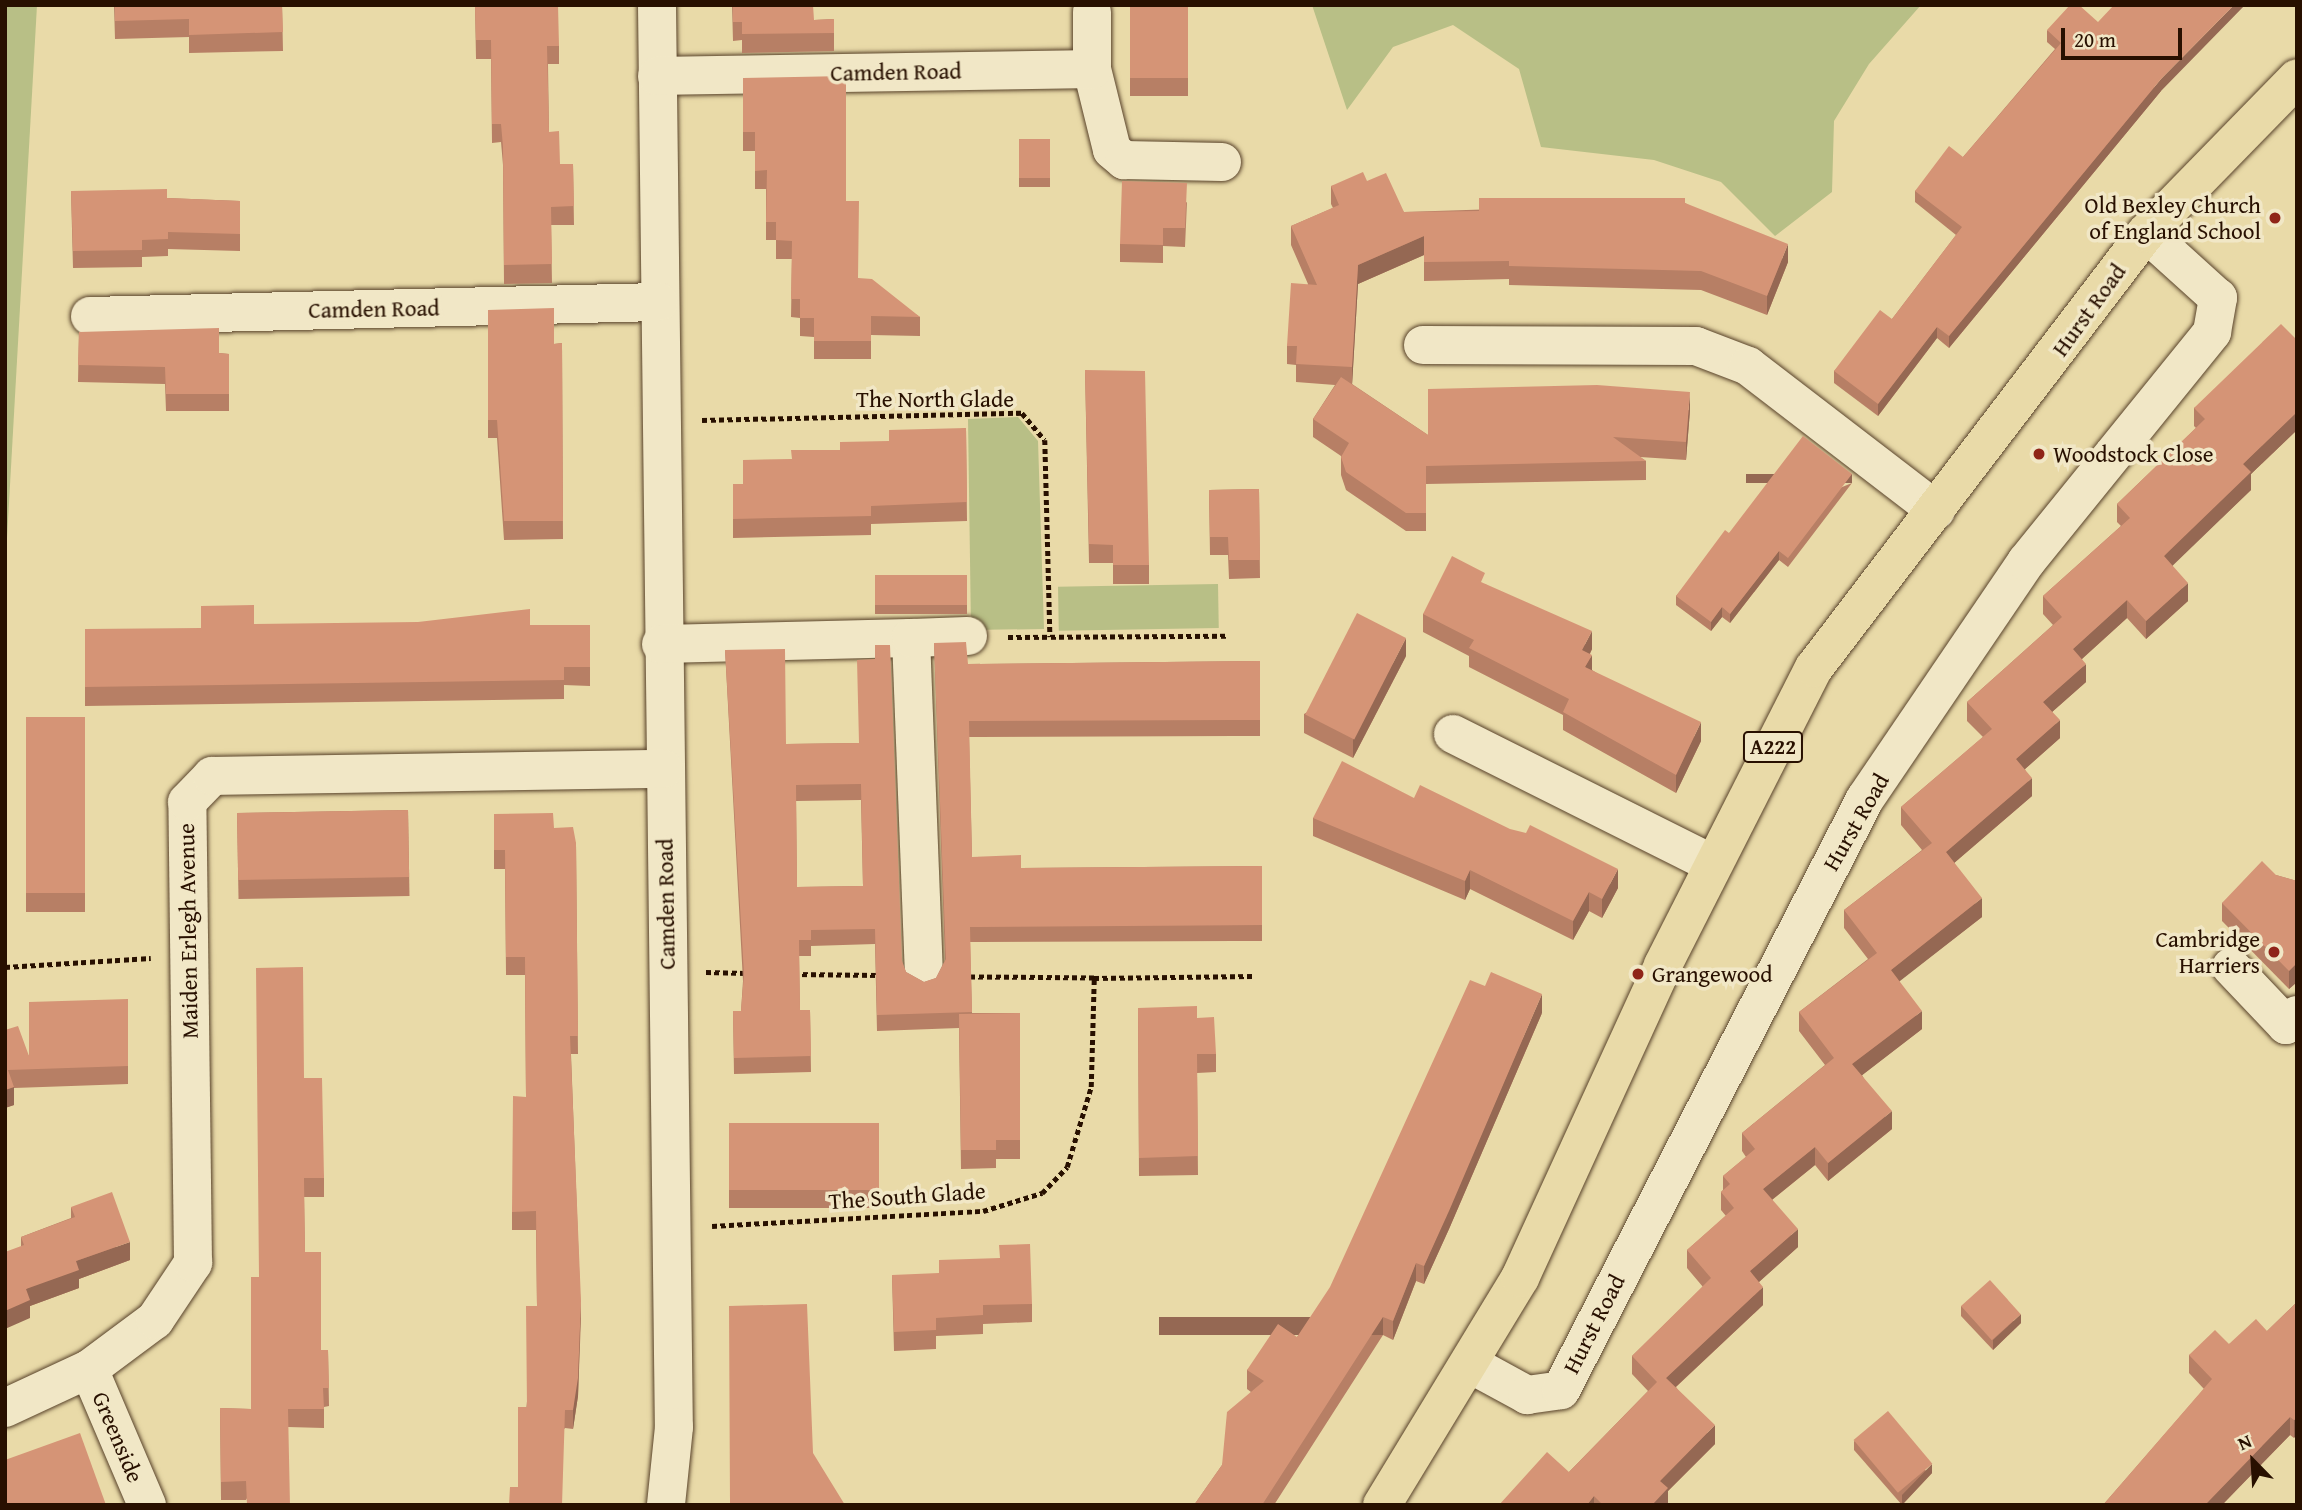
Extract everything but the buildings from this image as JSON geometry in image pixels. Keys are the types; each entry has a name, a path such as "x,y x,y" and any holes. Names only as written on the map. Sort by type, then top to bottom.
{"main road":[{"name":"Hurst Road","path":"1382,1505 1472,1365 1520,1278 1713,864 1814,668 2146,233 2297,78"}],"street":[{"name":"Camden Road","path":"657,5 659,421 674,1427 666,1505"},
{"path":"1092,12 1092,69 1112,150 1124,160 1222,162"},
{"name":"Camden Road","path":"657,76 1092,69"},
{"name":"Hurst Road","path":"1472,1365 1527,1395 1561,1390 1865,799 2026,562 2212,332 2218,298 2146,233"},
{"name":"Camden Road","path":"90,316 659,302"},
{"path":"1423,345 1696,346 1748,366 1936,510"},
{"path":"662,644 968,636"},
{"path":"911,638 924,976"},
{"path":"1453,734 1713,864"},
{"name":"Maiden Erlegh Avenue","path":"5,1408 89,1370 155,1320 193,1262 187,802 212,776 664,769"},
{"path":"2231,967 2286,1025 2297,1014"},
{"name":"Greenside","path":"89,1370 148,1505"}],"path":[{"name":"The North Glade","path":"659,421 1022,413 1045,440 1050,637"},
{"path":"968,636 1228,636"},
{"path":"5,967 189,957"},
{"path":"667,972 761,973"},
{"path":"789,974 1094,978 1253,976"},
{"name":"The South Glade","path":"671,1228 983,1211 1042,1193 1067,1167 1091,1087 1094,978"}],"green space":[{"path":"5,5 37,5 5,574"},
{"path":"1312,5 1921,5 1869,64 1834,121 1832,192 1775,236 1721,182 1654,160 1541,147 1519,69 1453,25 1393,47 1347,110"},
{"path":"1018,417 1038,441 1044,629 971,630 968,419"},
{"path":"1218,584 1219,628 1059,631 1058,587"}],"place":[{"name":"Old Bexley Church of England School","path":"2275,218"},
{"name":"Woodstock Close","path":"2039,454"},
{"name":"Cambridge Harriers","path":"2274,952"},
{"name":"Grangewood","path":"1638,974"}]}
